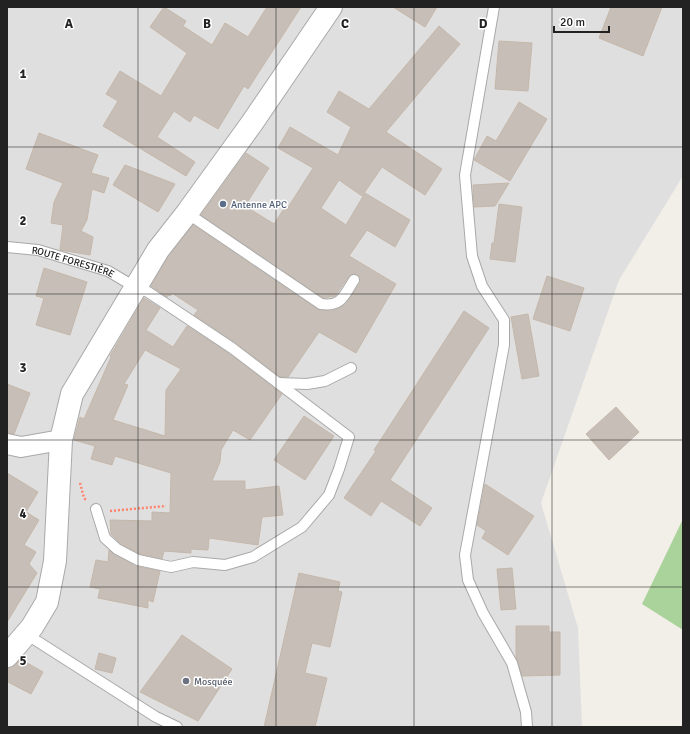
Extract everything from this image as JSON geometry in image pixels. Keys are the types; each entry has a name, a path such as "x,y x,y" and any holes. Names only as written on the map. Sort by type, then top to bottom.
{"street":[{"path":"7,656 32,627 47,602 55,561 61,440 72,394 158,250 187,213 252,123 330,7"},
{"path":"7,444 21,447 61,440"}],"lane":[{"path":"494,7 465,175 472,256 482,286 504,320 504,345 465,555 468,580 483,613 512,663 526,712 527,727"},
{"path":"187,213 321,304 331,306 338,303 354,280"},
{"name":"ROUTE FORESTIÈRE","path":"7,247 38,250 108,271 135,287 148,292 232,348 349,437 340,469 329,495 302,527 253,557 225,565 193,562 171,567 138,560 117,549 105,538 96,509"},
{"path":"278,383 307,384 326,381 351,368"},
{"path":"26,634 156,717 177,727"}],"path":[{"path":"78,477 84,498 96,509 117,511 166,506"}],"shaded area":[{"path":"7,7 683,7 683,176 619,280 541,503 578,628 582,727 7,727"}],"green space":[{"path":"683,519 683,630 642,604"}],"building":[{"path":"164,7 186,21 183,26 212,45 225,23 248,37 267,7 301,7 248,89 244,86 218,129 194,115 190,122 174,111 157,137 195,162 186,176 103,126 118,101 106,94 120,71 161,96 187,53 150,27"},
{"path":"393,7 437,7 425,27"},
{"path":"611,7 662,7 643,56 599,38"},
{"path":"439,26 460,44 386,132 442,169 425,195 382,167 362,196 339,180 321,208 346,225 365,193 410,220 395,247 367,230 349,256 396,284 356,353 319,332 288,377 280,377 236,343 194,315 198,310 172,293 167,297 151,286 168,257 193,225 317,309 335,310 346,304 360,283 360,277 357,274 349,276 335,296 323,298 201,215 246,153 269,168 245,206 274,224 285,207 287,209 313,168 278,148 290,127 338,155 351,127 327,112 339,91 369,109"},
{"path":"499,41 532,43 528,91 495,89"},
{"path":"519,102 547,119 510,181 474,160 487,136 496,141"},
{"path":"39,133 98,155 91,173 109,178 104,193 92,189 87,220 81,231 93,237 90,255 60,250 63,225 51,223 54,202 63,183 26,169"},
{"path":"125,165 175,184 158,212 113,185"},
{"path":"509,183 495,206 474,207 473,185"},
{"path":"499,204 522,207 515,262 490,259 492,243 494,243"},
{"path":"44,268 87,282 70,335 36,325 44,298 36,296"},
{"path":"547,276 584,288 570,331 533,319"},
{"path":"144,298 160,308 146,330 173,347 187,326 228,353 282,394 250,440 233,430 221,450 220,462 212,481 245,481 245,490 279,486 283,515 262,517 258,545 209,538 208,550 191,549 191,553 164,551 162,559 140,554 121,544 111,534 110,520 152,521 152,512 170,513 171,473 115,456 112,465 91,459 95,446 74,440 80,417 84,419 111,357 110,356","holes":["145,350 181,369 166,390 165,436 113,420 128,385 124,384"]},
{"path":"464,311 489,328 390,480 432,508 420,526 381,501 371,516 344,498 376,451 374,450"},
{"path":"528,314 539,376 522,379 511,317"},
{"path":"7,384 30,393 14,434 7,433"},
{"path":"616,407 639,432 609,460 586,434"},
{"path":"304,416 334,436 305,480 274,460"},
{"path":"7,473 38,492 26,512 39,520 24,545 36,552 29,564 37,573 7,622"},
{"path":"485,484 534,516 508,555 482,538 486,531 477,525"},
{"path":"109,550 135,566 160,571 153,602 148,600 148,608 98,598 100,589 90,587 96,560 108,562"},
{"path":"512,568 516,609 501,610 497,569"},
{"path":"299,573 340,582 338,591 342,592 330,647 312,643 305,673 327,678 315,727 264,727"},
{"path":"516,626 549,626 549,632 560,632 560,675 522,676 516,657"},
{"name":"Mosquée","path":"182,635 232,669 198,721 140,692"},
{"path":"99,653 116,658 112,673 95,669"},
{"path":"22,657 22,660 43,672 31,694 8,682 7,683 7,668 16,664"}],"place":[{"name":"Antenne APC","path":"223,204"},
{"name":"Mosquée","path":"186,681"}]}
